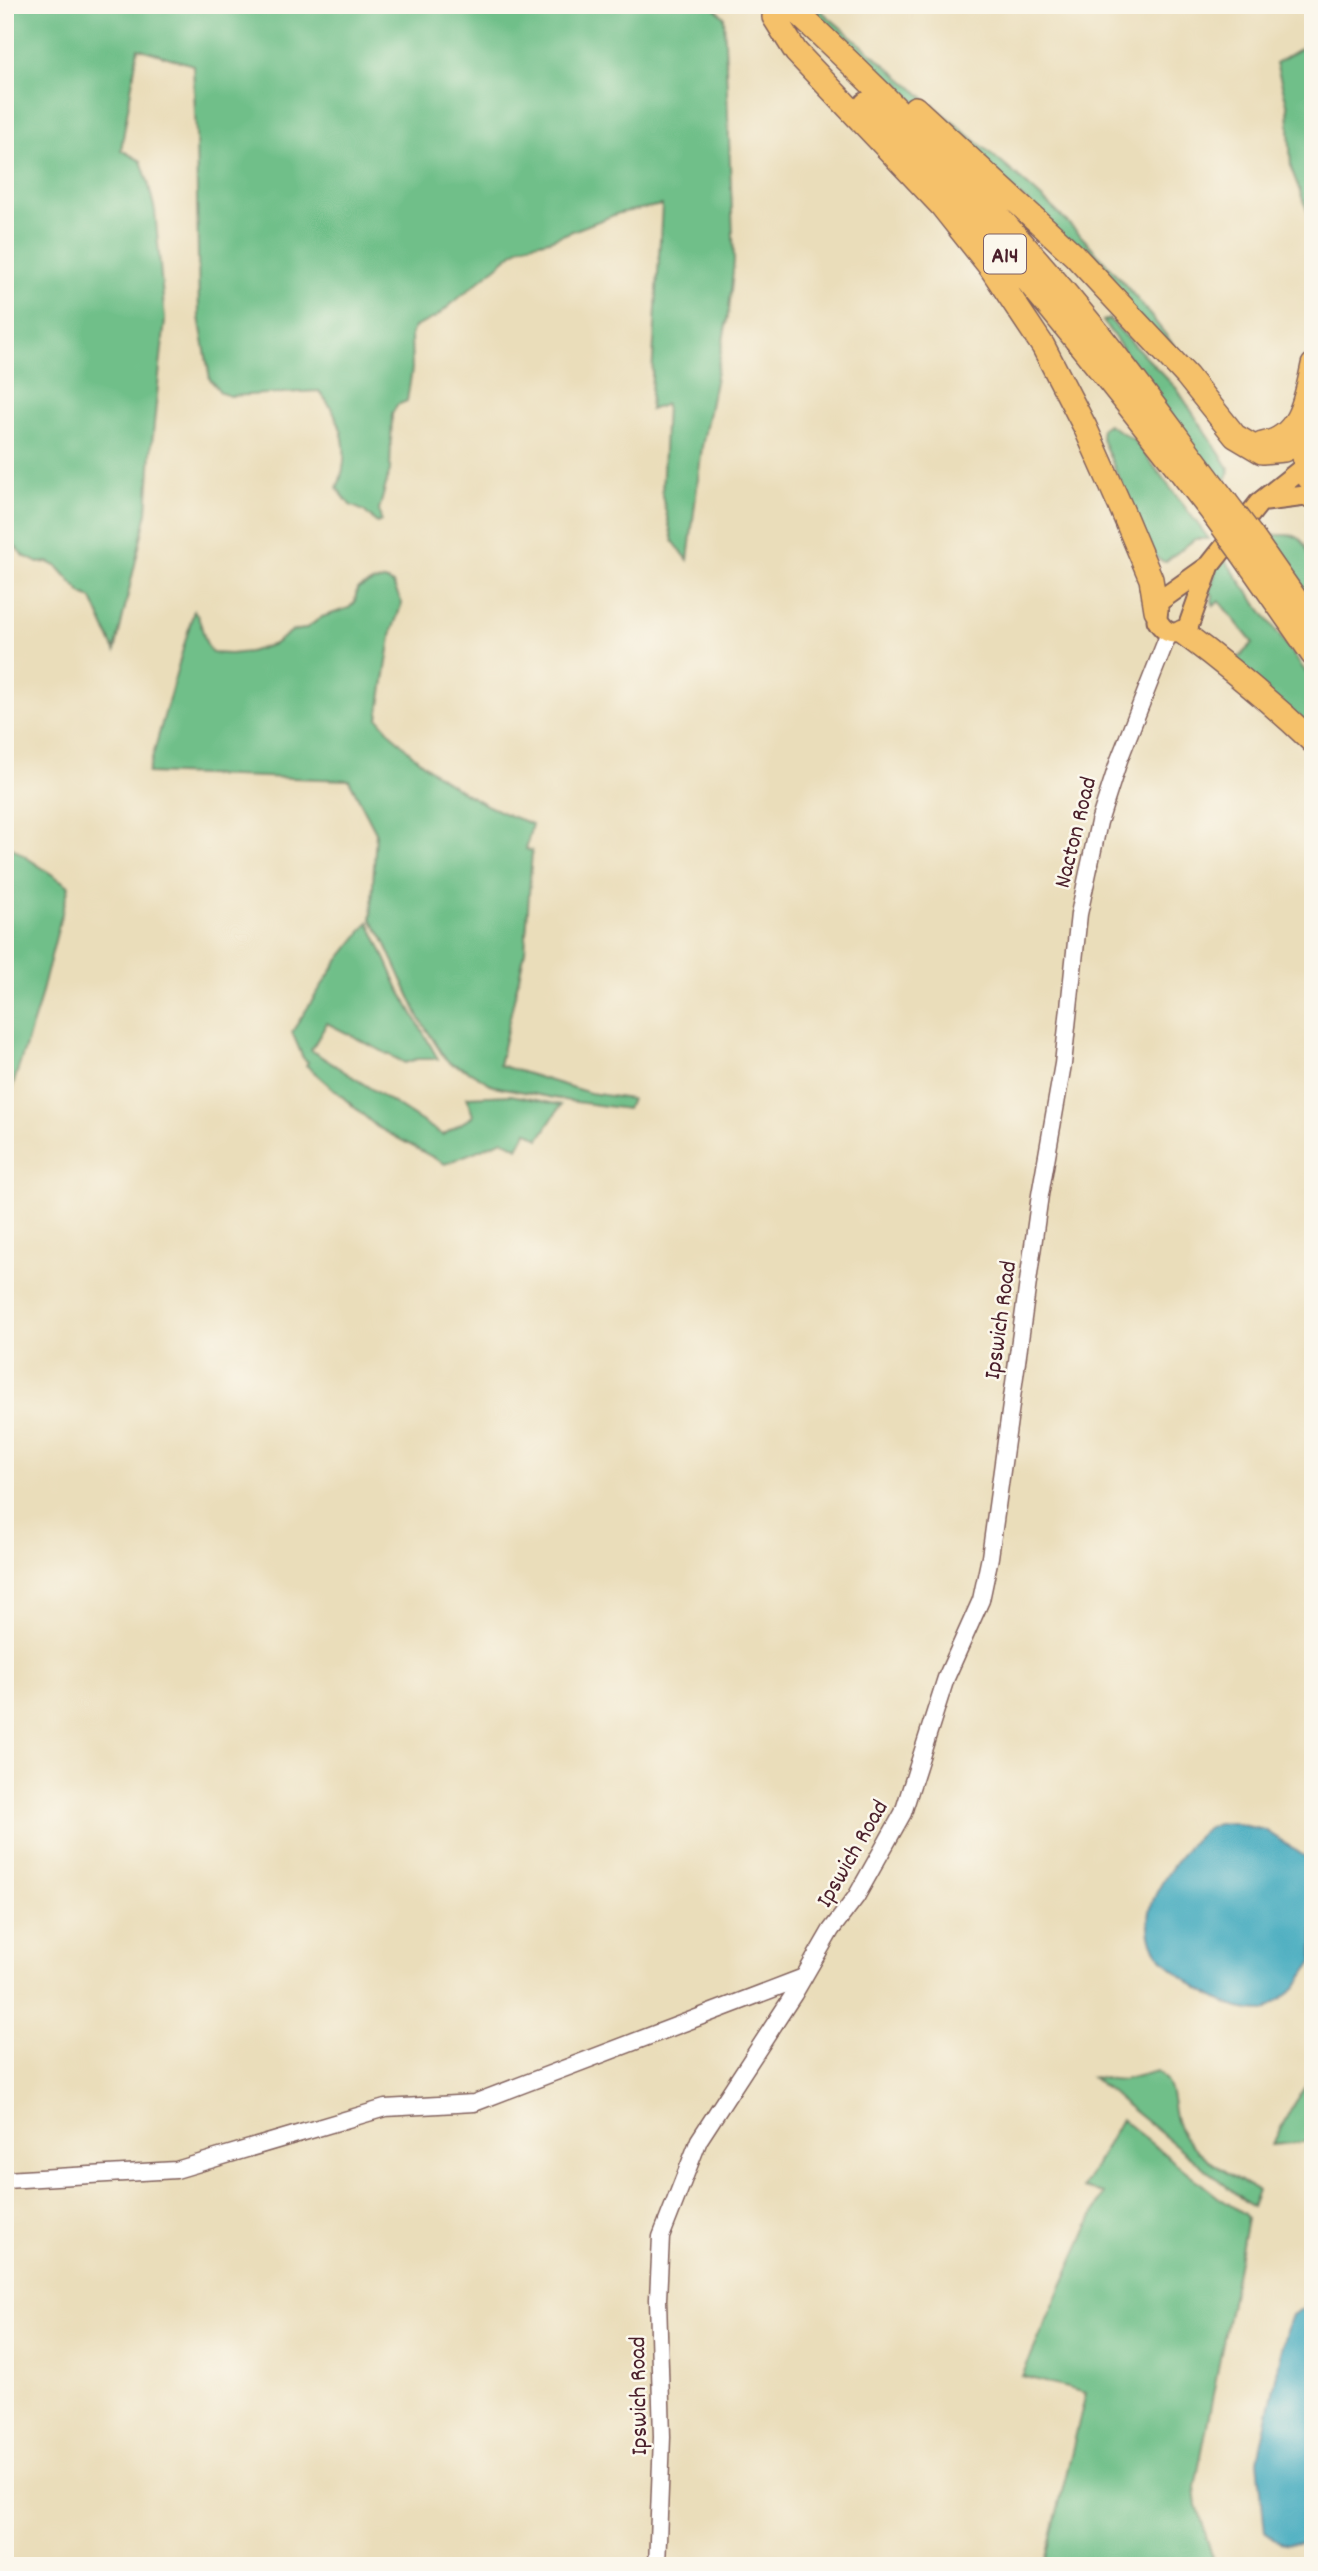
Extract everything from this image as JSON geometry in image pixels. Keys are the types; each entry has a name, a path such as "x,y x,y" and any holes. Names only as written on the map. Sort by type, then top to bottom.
{"highway":[{"name":"A14","path":"775,9 848,60 888,84 1074,255 1187,376 1234,436 1248,445"},
{"name":"A14","path":"775,9 952,193 1219,507"},
{"name":"A14","path":"775,9 796,52 941,205 991,268 1043,346 1085,426 1122,510 1151,579 1156,610"},
{"name":"A14","path":"848,60 974,188 1091,325 1219,507 1313,624"},
{"path":"1248,445 1274,442 1294,425 1305,401 1313,365"},
{"path":"1248,445 1262,452 1274,452 1310,433"},
{"name":"A14","path":"1245,542 1313,655"},
{"path":"1175,632 1214,654 1260,692 1313,742"}],"main road":[{"path":"1310,433 1302,458 1303,468 1313,487"},
{"path":"1210,565 1200,588 1194,617 1188,627 1175,632 1157,620 1158,602 1210,565 1259,503 1303,468"},
{"path":"1259,503 1276,498 1313,495"}],"street":[{"name":"Nacton Road","path":"1064,1052 1079,914 1099,822 1119,760 1175,632"},
{"name":"Ipswich Road","path":"657,2566 662,2437 658,2299 661,2237 699,2140 804,1978 831,1930 856,1897 903,1813 946,1678 981,1600 990,1557 1036,1222 1064,1052"},
{"path":"5,2180 176,2170 385,2108 474,2103 804,1978"}],"green space":[{"path":"5,5 712,5 724,17 734,261 729,310 702,447 688,560 673,541 662,496 666,404 650,410 662,205 619,213 552,239 520,247 436,317 415,327 411,334 412,369 407,401 397,405 392,414 390,470 379,510 381,521 377,523 364,511 350,505 337,488 344,462 343,437 334,413 319,391 230,396 221,393 210,379 199,317 193,65 138,48 121,150 141,161 148,182 155,211 165,320 147,512 115,651 92,599 81,593 58,567 48,562 38,563 24,556 5,536"},
{"path":"796,5 814,5 925,98 922,107 900,88 902,86 898,82 894,86 923,112 933,105 1046,202 1120,278 1207,389 1028,202 896,93"},
{"path":"1313,41 1313,217 1309,215 1291,168 1288,107 1276,63"},
{"path":"1109,319 1177,389 1229,468 1228,476 1223,482 1218,485 1103,321"},
{"path":"1108,424 1134,440 1209,539 1195,539 1165,562 1159,560 1152,552 1101,437 1102,428"},
{"path":"1271,534 1294,536 1301,540 1306,548 1312,571 1313,615 1263,539"},
{"path":"1220,553 1313,682 1313,739 1235,661 1253,643 1219,601 1214,606 1212,601 1210,592"},
{"path":"385,580 393,584 402,603 392,631 378,718 410,752 447,782 488,806 532,824 526,849 532,851 525,951 499,1065 590,1093 631,1099 627,1109 494,1086 450,1063 444,1057 420,1019 383,938 371,919 376,832 349,780 148,773 194,610 212,653 249,652 274,644 292,631 305,629 322,617 349,608 355,602 357,589"},
{"path":"5,843 69,886 38,1007 5,1110"},
{"path":"369,922 398,987 438,1059 417,1059 405,1063 327,1023 311,1050 443,1135 473,1116 467,1097 511,1095 561,1105 539,1139 527,1131 518,1148 503,1140 445,1164 377,1127 306,1065 308,1062 303,1058 292,1032 337,962"},
{"path":"1157,2071 1168,2085 1178,2127 1183,2135 1208,2160 1258,2191 1252,2207 1092,2077 1122,2080"},
{"path":"1313,2075 1313,2141 1272,2145 1294,2103"},
{"path":"1121,2119 1247,2219 1195,2487 1197,2505 1215,2566 1044,2566 1086,2393 1022,2376 1103,2193 1083,2188"}],"water":[{"path":"1232,1823 1265,1830 1313,1862 1313,1961 1296,1987 1265,2011 1228,2004 1186,1980 1162,1958 1150,1935 1152,1903 1178,1859 1206,1830 1217,1824"},
{"path":"1313,2302 1313,2542 1287,2543 1275,2540 1265,2532 1258,2460 1286,2331 1292,2315"}]}
